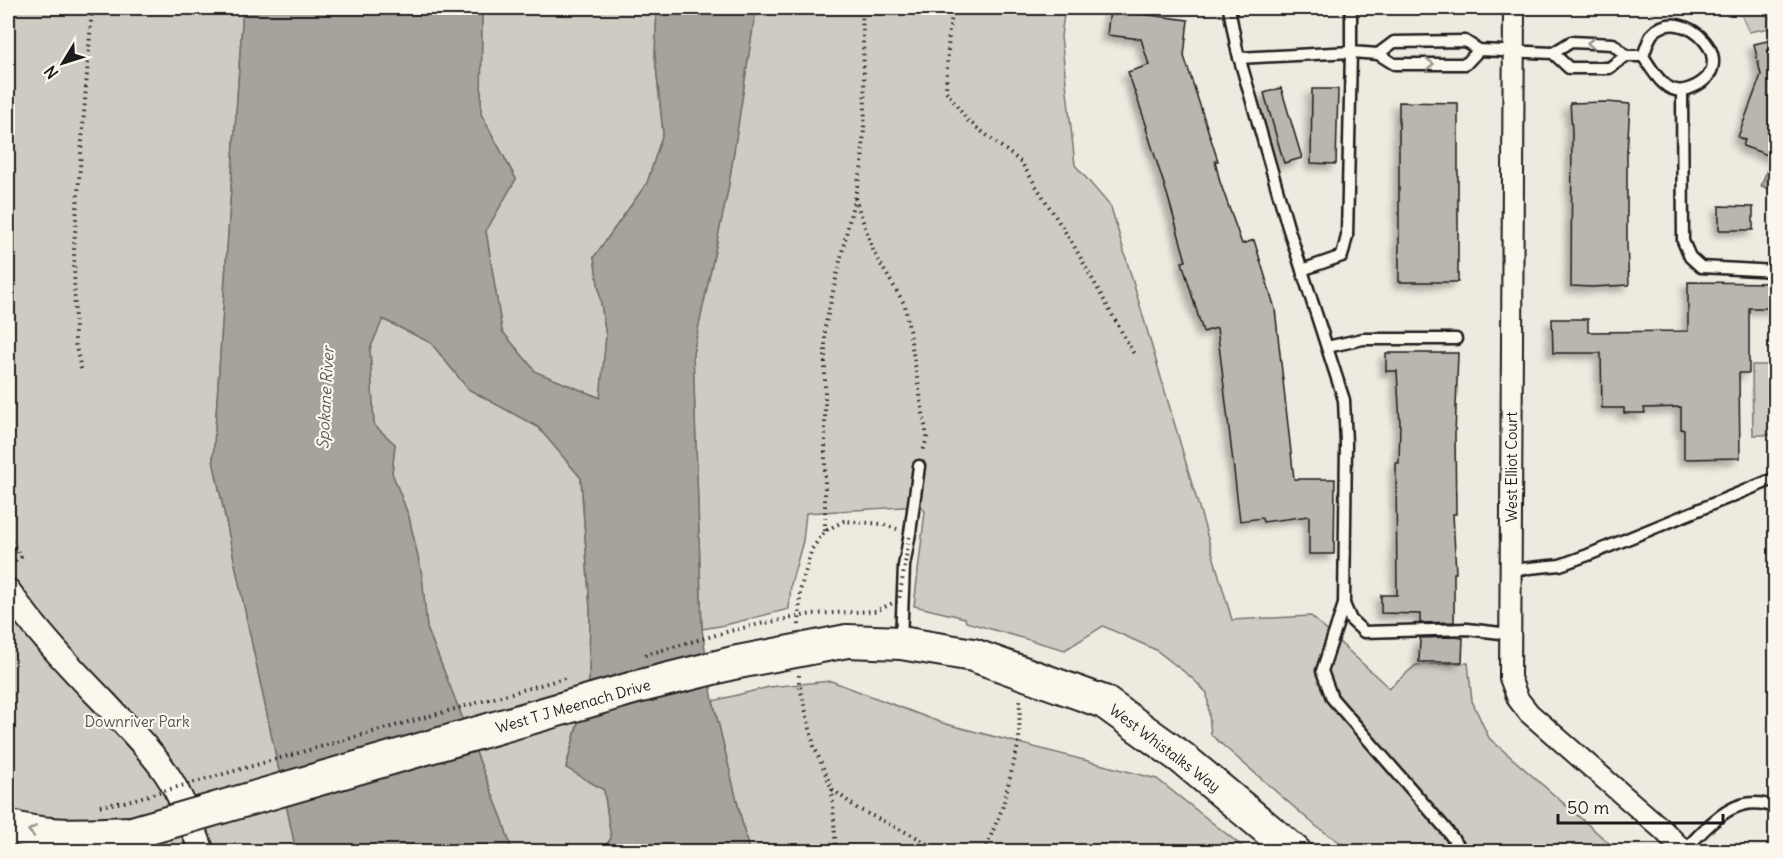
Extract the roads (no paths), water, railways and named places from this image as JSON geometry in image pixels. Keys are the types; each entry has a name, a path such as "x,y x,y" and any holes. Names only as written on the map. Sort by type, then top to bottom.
{"main road":[{"name":"West T J Meenach Drive","path":"132,833 637,687 733,663 847,641 901,643 973,654 1020,671"},
{"name":"West Whistalks Way","path":"1020,671 1104,702 1182,758 1295,852"},
{"path":"8,826 42,833 132,833"},
{"path":"58,852 132,833"},
{"path":"93,852 132,833"}],"street":[{"name":"West Elliot Court","path":"1514,8 1510,678 1523,707 1685,851"},
{"path":"8,591 70,667 166,773 190,820 202,852"}],"lane":[{"path":"1230,8 1239,58 1302,270 1344,400 1346,443 1344,604 1322,670 1332,698 1445,828 1462,852"},
{"path":"1302,270 1342,256 1347,236 1351,8"},
{"path":"1682,17 1707,39 1713,53 1711,71 1698,86 1682,91 1668,88 1654,74 1643,56 1651,35 1660,26 1682,17"},
{"path":"1378,54 1394,42 1465,41 1479,50 1553,53 1571,42 1613,44 1626,56"},
{"path":"1239,58 1351,52 1378,54 1394,64 1466,64 1479,50"},
{"path":"1553,53 1569,68 1608,68 1626,56 1643,56"},
{"path":"1682,91 1683,241 1690,257 1701,267 1776,271"},
{"path":"1327,347 1363,339 1456,339"},
{"path":"901,643 903,566 920,466"},
{"path":"1510,570 1570,562 1776,478"},
{"path":"1344,604 1351,620 1364,632 1467,629 1509,633"},
{"path":"1685,851 1717,819 1739,805 1757,802 1776,807"}],"water":[{"name":"Spokane River","path":"243,8 482,8 481,114 516,179 486,231 502,331 536,372 600,398 606,336 594,257 647,183 663,133 655,56 657,8 756,8 728,190 693,353 702,629 713,701 749,851 603,851 611,838 604,790 566,768 589,681 590,609 581,478 538,427 468,389 431,343 383,319 370,349 374,425 395,444 392,473 409,517 422,575 427,628 503,821 512,851 296,851 213,460"},
{"path":"1768,167 1775,169 1775,191 1761,186"}],"park label":[{"name":"Downriver Park","path":"137,721"}]}
